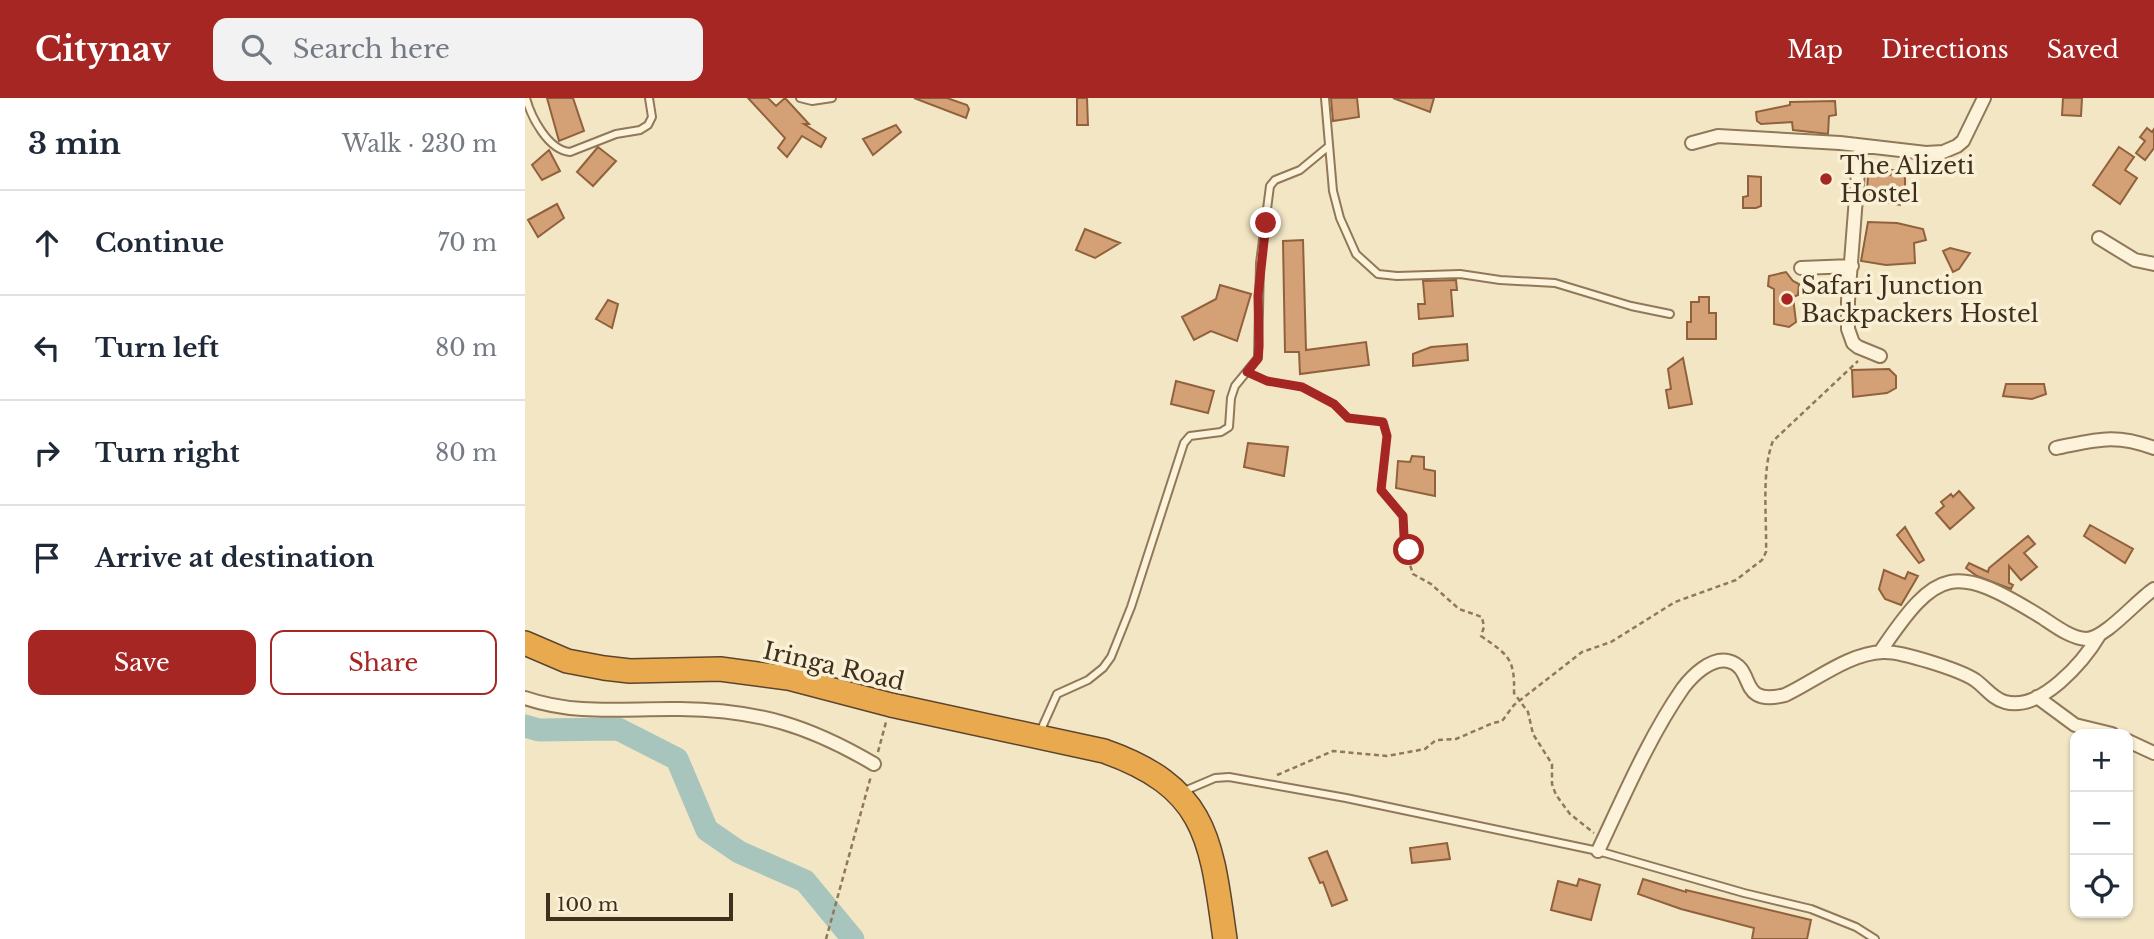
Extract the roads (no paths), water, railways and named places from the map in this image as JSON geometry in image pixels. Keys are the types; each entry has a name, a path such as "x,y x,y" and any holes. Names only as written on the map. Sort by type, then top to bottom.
{"highway":[{"name":"Iringa Road","path":"525,643 567,661 604,668 630,671 720,669 788,678 891,705 1104,751 1131,760 1156,774 1180,793 1199,821 1214,860 1226,939"}],"street":[{"path":"1692,143 1718,136 1943,152 1963,141 1983,98"},
{"path":"1860,146 1854,202 1848,329 1853,343 1874,354"},
{"path":"2099,238 2135,260 2154,264"},
{"path":"1801,268 1852,266"},
{"path":"2056,448 2115,438 2154,448"},
{"path":"1881,652 1904,617 1931,589 1947,581 1964,580 1994,591 2073,635 2087,639 2100,634 2154,589"},
{"path":"1601,846 1663,721 1684,686 1697,672 1711,664 1727,661 1735,665 1763,699 1785,695 1842,665 1881,652 1910,656 1965,674 2003,702 2010,703 2037,697 2051,690 2092,648 2100,634"},
{"path":"2037,697 2075,725 2091,729"},
{"path":"525,698 559,706 595,710 710,710 765,716 836,743 874,764"},
{"path":"2133,743 2154,753"}],"lane":[{"path":"526,98 534,120 547,136 559,148 571,152 616,134 640,130 652,117 649,98"},
{"path":"800,98 813,101 832,98"},
{"path":"1325,98 1333,191 1346,236 1356,254 1378,274 1459,274 1500,280 1555,283 1631,306 1670,314"},
{"path":"1038,737 1057,694 1088,680 1103,668 1111,657 1131,607 1184,443 1190,436 1221,432 1229,427 1231,398 1235,386 1258,358 1260,263 1270,187 1275,180 1300,170 1329,146"},
{"path":"1180,793 1215,778 1229,777 1601,846 1720,886 1811,909 1856,927 1875,939"}],"waterway":[{"path":"525,726 539,730 618,729 677,759 707,830 739,852 805,881 853,939"}],"place":[{"name":"The Alizeti Hostel","path":"1826,179"},
{"name":"Safari Junction Backpackers Hostel","path":"1787,299"}]}
